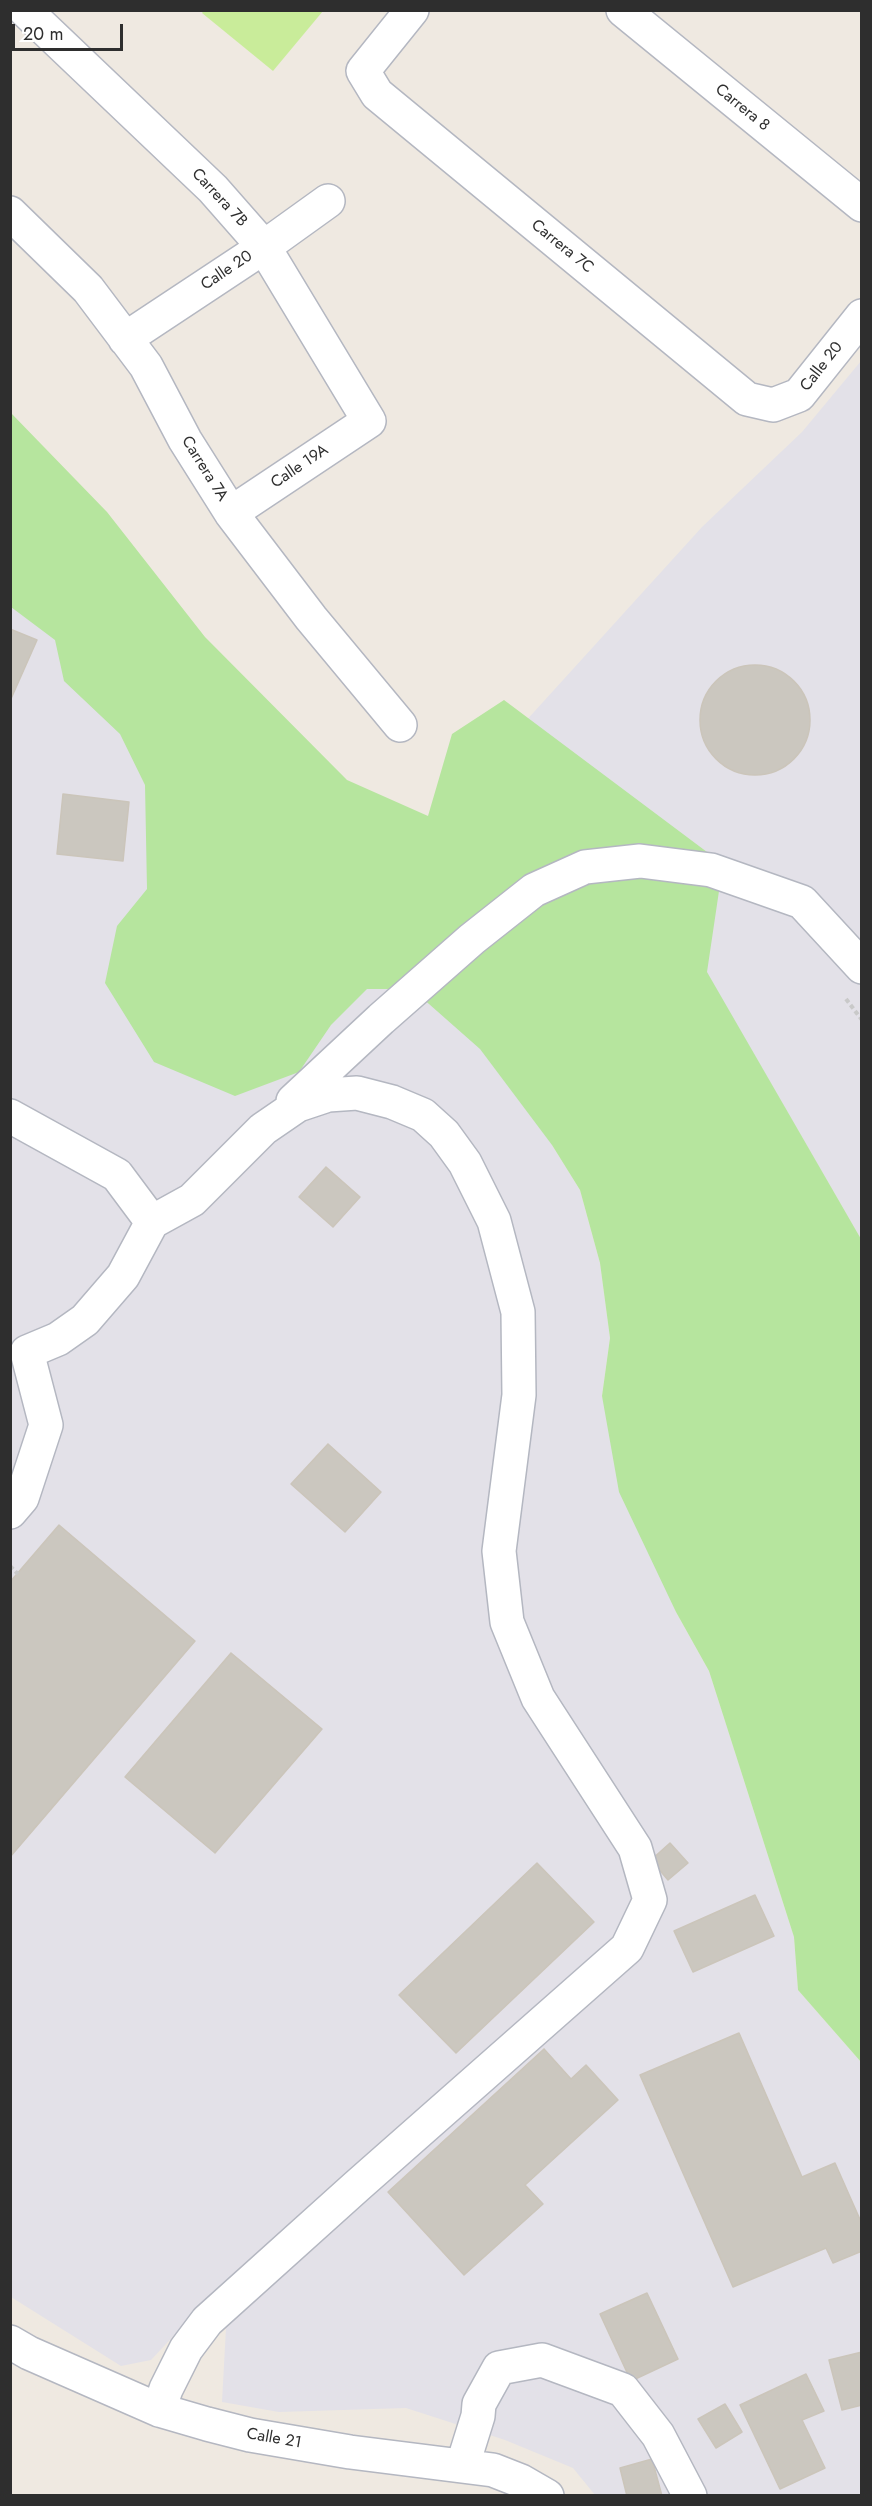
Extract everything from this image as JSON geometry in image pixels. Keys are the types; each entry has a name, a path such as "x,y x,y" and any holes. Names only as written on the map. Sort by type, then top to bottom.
{"street":[{"name":"Carrera 7B","path":"25,10 213,189 264,247 369,421"},
{"name":"Carrera 7C","path":"412,10 363,71 377,94 747,399 773,405"},
{"name":"Carrera 8","path":"623,10 861,205"},
{"name":"Calle 20","path":"125,339 264,247 328,201"},
{"name":"Carrera 7A","path":"10,213 88,289 146,366 185,440 231,513 311,618 400,725"},
{"name":"Calle 20","path":"773,405 799,396 861,316"},
{"name":"Calle 19A","path":"231,513 369,421"},
{"path":"10,1512 22,1498 46,1425 19,1351 58,1339 85,1320 123,1276 152,1222 192,1200 263,1129 381,1019 472,939 534,890 585,867 640,861 711,870 802,902 861,967"},
{"path":"159,2410 166,2388 186,2349 207,2320 627,1948 650,1900 635,1848 538,1698 507,1622 499,1551 519,1395 518,1312 494,1221 465,1163 444,1134 423,1115 392,1102 357,1093 328,1095 298,1105 263,1129"},
{"path":"10,1116 117,1175 152,1222"},
{"name":"Calle 21","path":"10,2342 29,2353 159,2410 250,2435 362,2454 463,2464 493,2470 521,2481 547,2496"},
{"path":"463,2464 478,2416 479,2404 499,2368 543,2360 623,2390 658,2435 690,2496"}],"path":[{"path":"10,1566 18,1574"}],"shaded area":[{"path":"861,361 861,1239 706,972 552,1145 580,1190 600,1263 610,1338 602,1396 676,1612 709,1671 794,1937 798,1990 861,2062 861,2495 595,2495 573,2468 505,2440 406,2408 279,2412 222,2402 226,2328 207,2321 196,2312 151,2360 121,2366 11,2297 10,538 415,843 702,527 802,432"}],"green space":[{"path":"204,10 323,11 273,71 202,13"},
{"path":"11,413 107,512 205,637 347,780 428,816 452,734 504,700 723,864 707,972 861,1239 861,2062 798,1990 794,1937 709,1671 676,1612 619,1492 602,1396 610,1338 600,1263 580,1190 552,1145 480,1049 412,989 367,989 331,1025 299,1072 235,1096 154,1062 105,983 117,926 147,889 145,785 120,734 64,681 55,640 11,607"}],"building":[{"path":"10,629 37,640 10,701"},
{"path":"755,665 776,669 794,681 806,699 810,720 806,741 794,759 776,771 755,775 734,771 716,759 704,741 700,720 704,699 716,681 734,669"},
{"path":"63,794 129,802 123,861 57,854"},
{"path":"326,1167 360,1197 333,1227 299,1197"},
{"path":"328,1444 381,1492 345,1532 291,1484"},
{"path":"59,1525 195,1641 10,1857 10,1582"},
{"path":"231,1653 322,1729 215,1853 125,1777"},
{"path":"670,1843 688,1863 668,1880 651,1860"},
{"path":"537,1863 594,1922 456,2053 399,1995"},
{"path":"755,1895 774,1936 693,1972 674,1931"},
{"path":"739,2033 802,2177 835,2163 862,2224 862,2251 833,2263 826,2248 733,2287 640,2075"},
{"path":"544,2049 571,2079 586,2065 618,2100 525,2185 543,2204 464,2275 388,2192"},
{"path":"647,2293 678,2359 631,2381 600,2314"},
{"path":"862,2352 862,2405 842,2410 829,2360"},
{"path":"806,2374 824,2411 802,2420 825,2468 780,2489 740,2405"},
{"path":"725,2404 742,2432 716,2448 698,2419"},
{"path":"652,2459 662,2496 627,2496 620,2468"}]}
